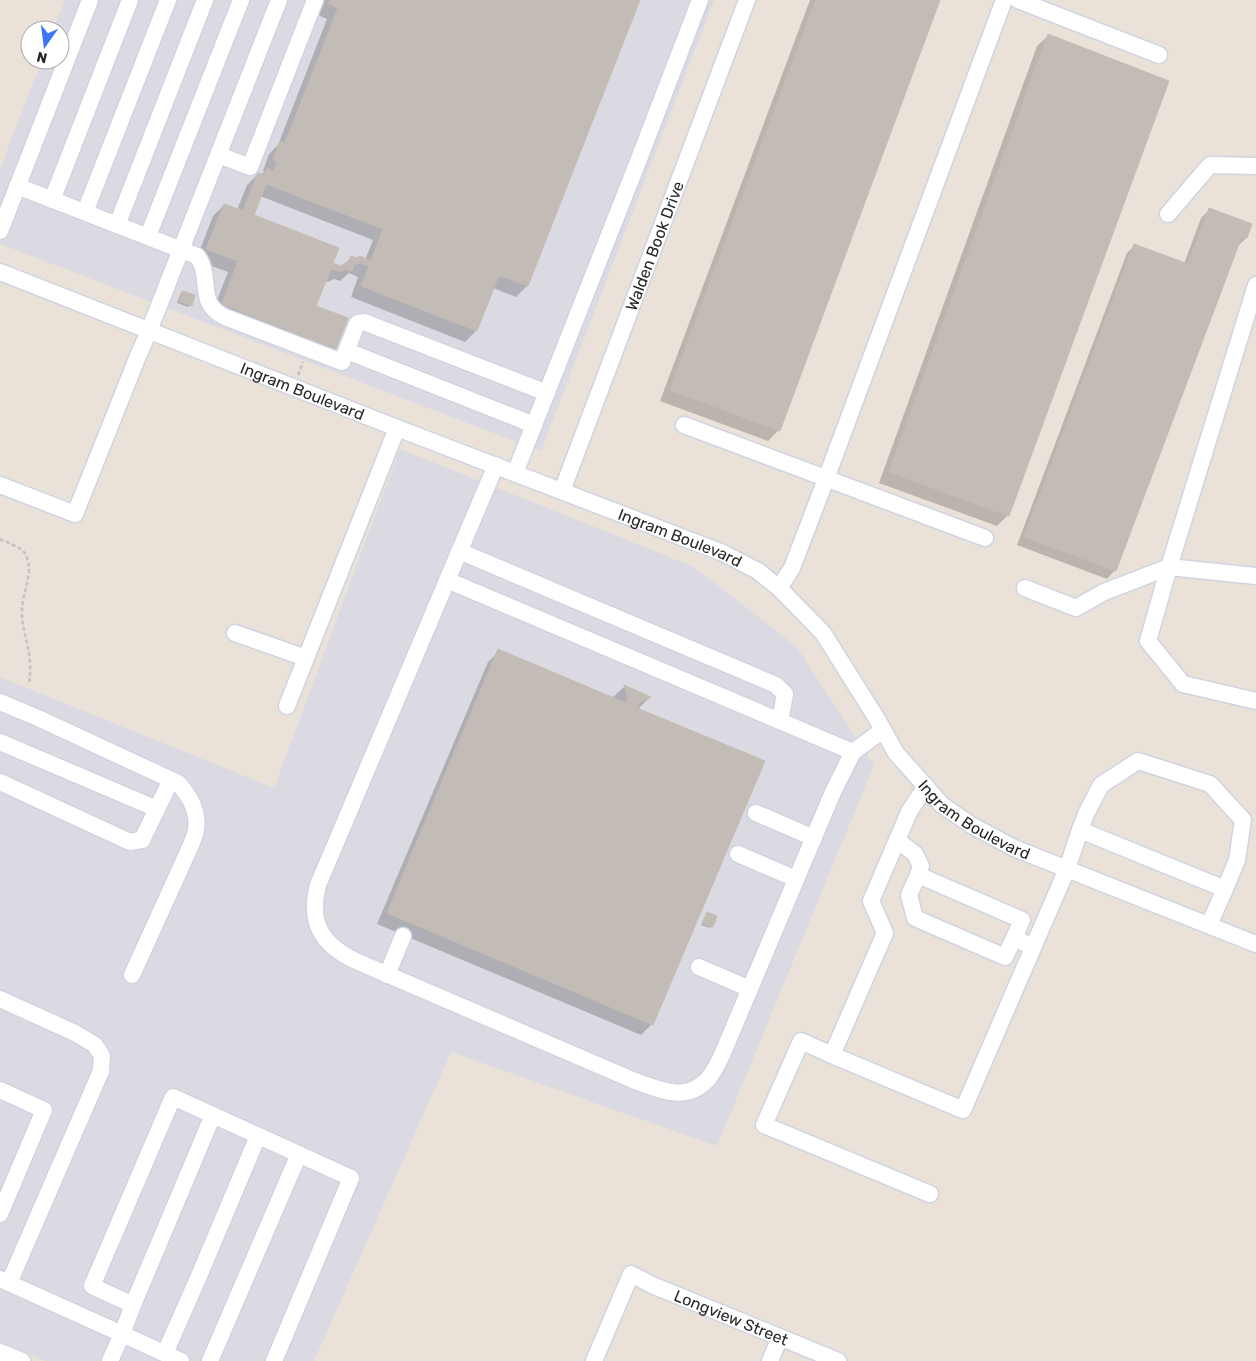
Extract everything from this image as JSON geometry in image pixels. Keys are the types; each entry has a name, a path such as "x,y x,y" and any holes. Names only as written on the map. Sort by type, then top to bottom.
{"street":[{"path":"0,231 90,0"},
{"path":"52,200 130,0"},
{"path":"85,212 168,0"},
{"path":"117,225 205,0"},
{"path":"148,236 241,0"},
{"path":"0,485 75,514 279,0"},
{"path":"224,157 250,168 315,0"},
{"path":"515,473 636,168 700,0"},
{"name":"Walden Book Drive","path":"562,491 747,0"},
{"path":"778,588 792,568 1004,0"},
{"path":"1018,0 1159,54"},
{"path":"1168,214 1210,165 1256,166"},
{"path":"18,186 194,254 200,258 208,302 217,313 342,362 356,326 364,322 547,392"},
{"name":"Ingram Boulevard","path":"0,272 397,428 723,553 758,571 778,588 823,633 896,753 942,805 971,825 1014,848 1256,944"},
{"path":"1256,285 1148,641 1183,684 1256,701"},
{"path":"347,351 534,425"},
{"path":"684,425 985,538"},
{"path":"287,706 397,428"},
{"path":"496,465 322,876 316,895 315,912 324,938 330,945 347,957 635,1081 665,1092 685,1093 693,1090 707,1080 722,1055 833,792 853,752 883,730"},
{"path":"460,551 776,685 785,694 780,721"},
{"path":"1026,588 1076,608 1104,592 1169,568 1256,576"},
{"path":"447,580 853,752"},
{"path":"235,633 306,658"},
{"path":"0,702 178,783 187,793 195,811 196,829 191,845 132,975"},
{"path":"1,744 157,809"},
{"path":"930,1194 764,1125 800,1041 963,1110 1067,869 1086,814 1102,785 1138,761 1210,784 1243,820 1237,860 1209,925"},
{"path":"0,782 130,842 142,840 171,780"},
{"path":"832,1055 885,933 871,901 909,812 926,786"},
{"path":"756,813 814,838"},
{"path":"1080,830 1225,889"},
{"path":"897,840 915,854 921,866 910,895 915,918 1005,957 1022,920 918,875"},
{"path":"738,854 796,879"},
{"path":"387,975 403,936"},
{"path":"1014,938 1033,947"},
{"path":"699,967 750,989"},
{"path":"0,999 75,1033 95,1045 102,1056 101,1071 4,1281 181,1361"},
{"path":"0,1090 44,1110 0,1214"},
{"path":"133,1305 92,1286 174,1097 351,1178 274,1361"},
{"path":"110,1361 213,1115"},
{"path":"165,1354 258,1136"},
{"path":"210,1361 299,1154"},
{"name":"Longview Street","path":"594,1361 630,1274 838,1361"},
{"path":"770,1361 780,1337"},
{"path":"0,1352 22,1361"}],"path":[{"path":"298,375 305,357"},
{"path":"0,539 21,550 26,555 28,562 29,571 22,607 22,618 30,656 29,686"}],"shaded area":[{"path":"65,0 714,0 541,451 0,244 0,169 38,70 70,70 70,20 57,20"},
{"path":"400,449 694,567 796,646 874,765 717,1146 451,1052 314,1361 45,1361 0,1341 0,677 274,788"}],"building":[{"path":"330,0 640,0 528,286 499,275 477,331 361,286 369,266 360,263 354,265 352,271 346,269 340,272 331,269 316,306 348,318 336,349 222,304 238,261 206,249 224,204 243,211 258,173 264,175 267,168 274,171 277,162 273,160 280,141 285,143 338,8 328,4","holes":["266,184 383,229 371,261 360,256 357,258 351,256 349,261 340,266 333,263 339,248 254,215"]},
{"path":"816,0 940,0 780,431 670,390"},
{"path":"1048,34 1169,81 1009,516 889,472"},
{"path":"1209,208 1252,224 1247,238 1242,236 1116,571 1024,537 1134,244 1188,264"},
{"path":"182,291 195,295 192,306 179,301"},
{"path":"498,649 626,703 628,697 624,685 651,697 640,702 637,708 765,761 653,1025 387,913"},
{"path":"707,912 717,916 713,927 702,923"}]}
